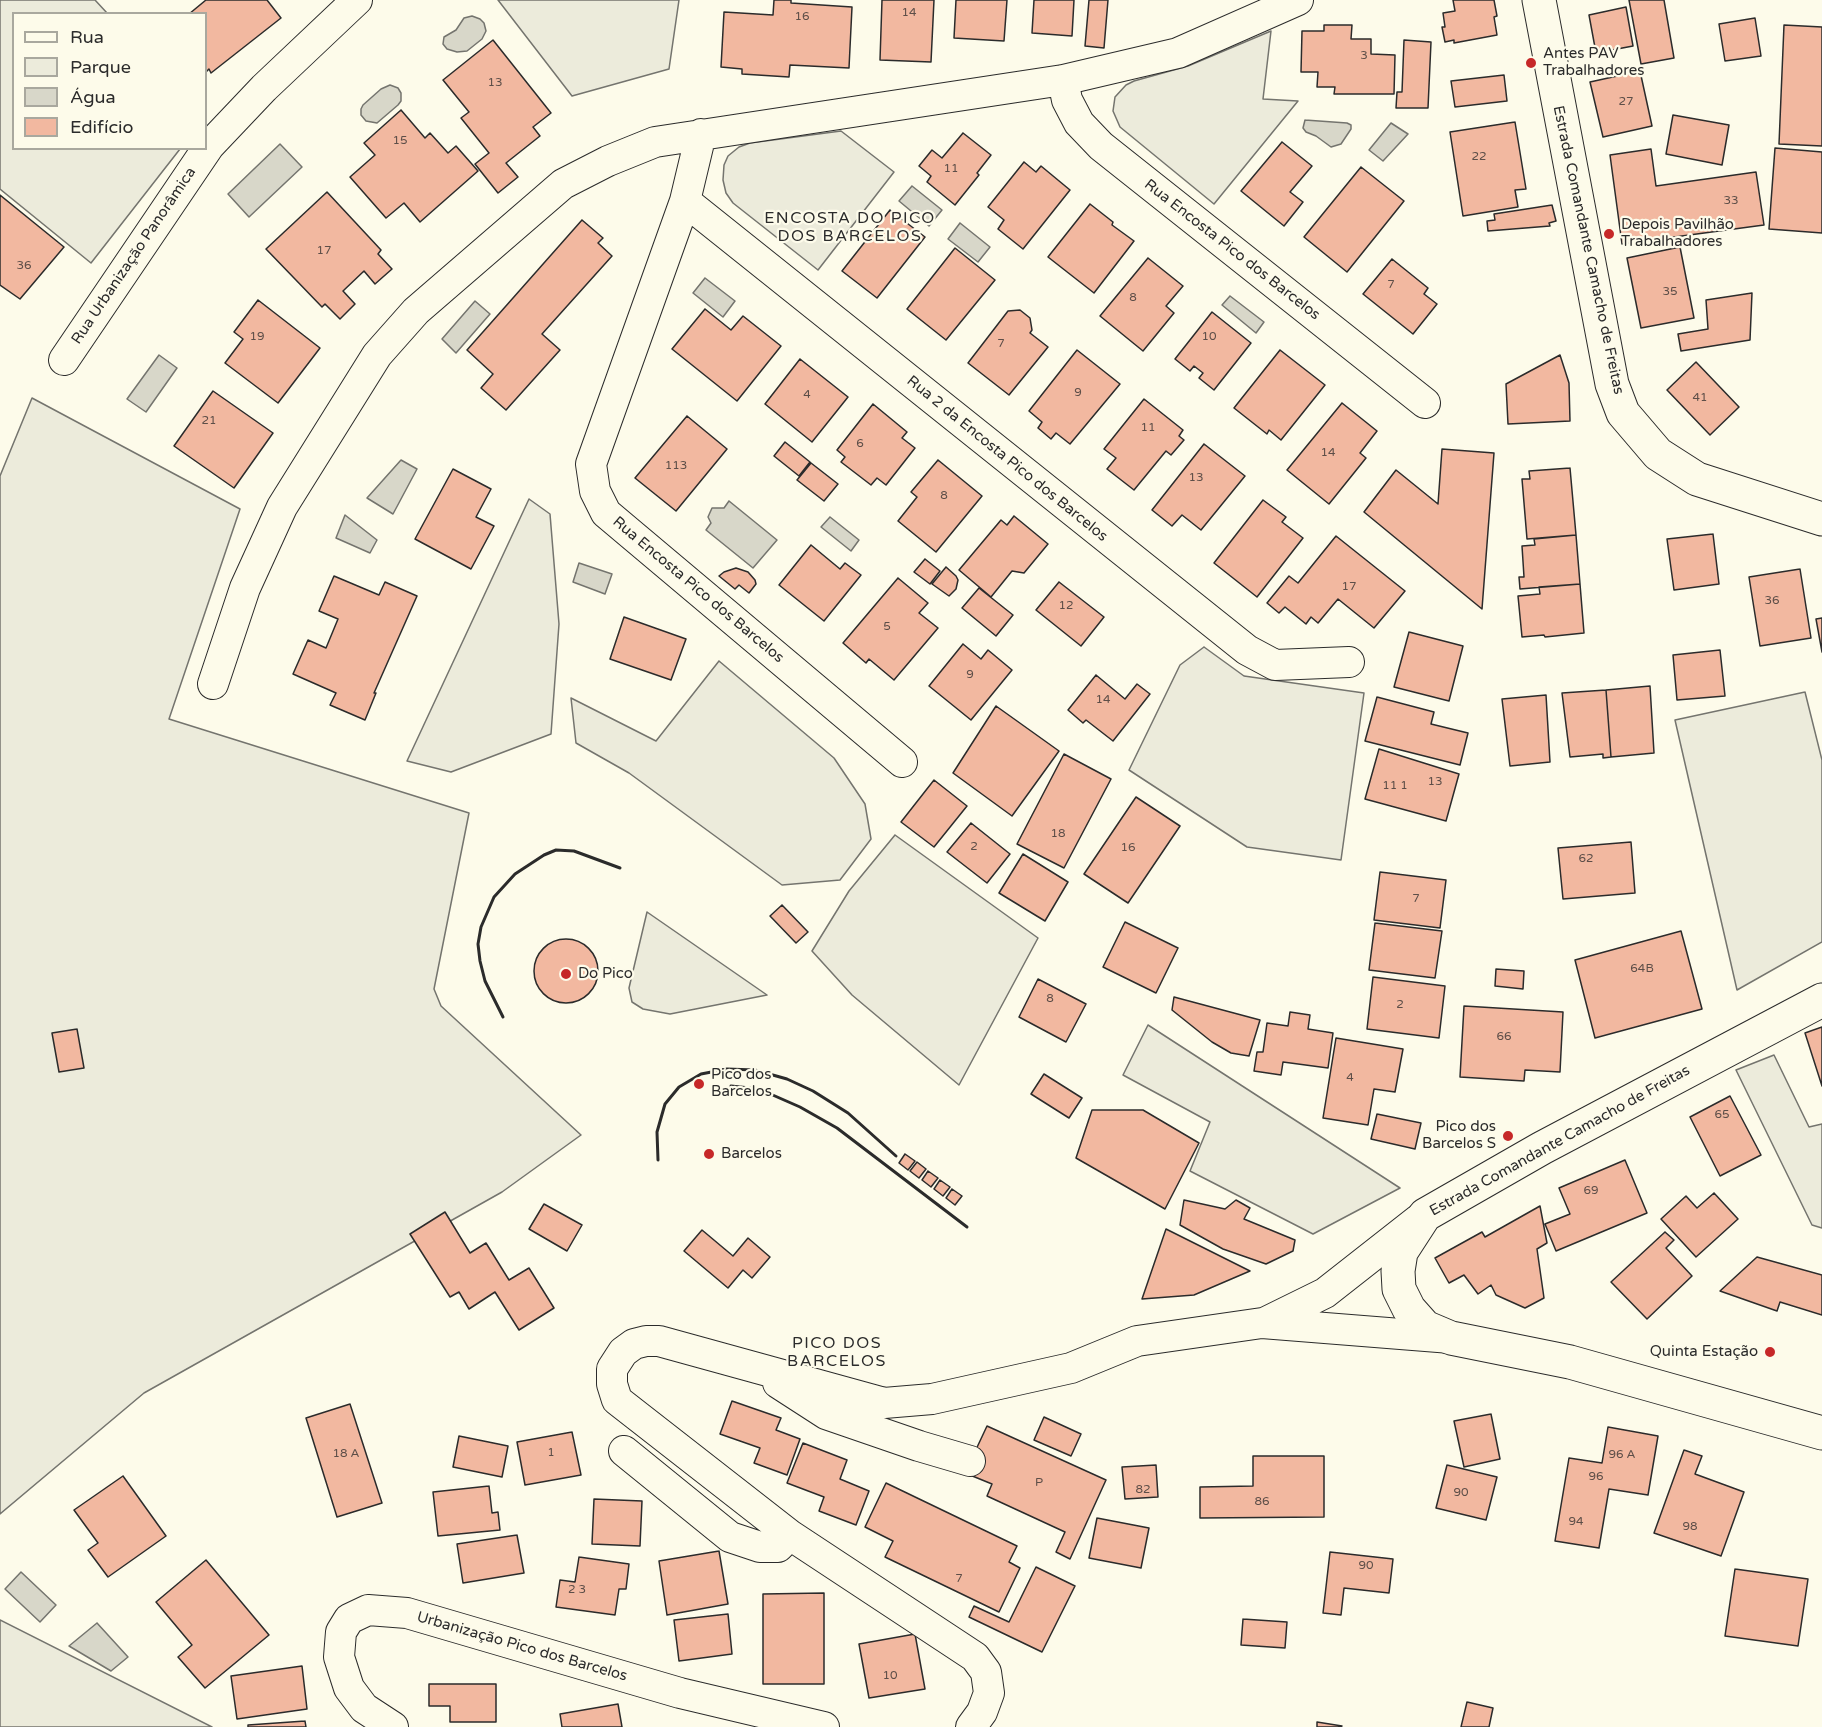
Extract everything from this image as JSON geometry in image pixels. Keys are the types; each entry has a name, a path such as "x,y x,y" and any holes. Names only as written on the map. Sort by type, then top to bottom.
{"main road":[{"name":"Estrada Comandante Camacho de Freitas","path":"1539,0 1612,384 1623,413 1658,454 1697,479 1822,519"},
{"name":"Estrada Comandante Camacho de Freitas","path":"1822,1000 1542,1148 1425,1215 1401,1251 1398,1271 1399,1289 1408,1309 1425,1327 1450,1338 1570,1362 1822,1433"}],"street":[{"name":"Rua Urbanização Panorâmica","path":"207,149 264,87 357,0"},
{"path":"213,684 245,588 282,507 377,356 416,311 563,184 608,161 655,142 1063,80 1178,53 1298,0"},
{"name":"Rua Encosta Pico dos Barcelos","path":"1063,80 1067,99 1079,123 1101,146 1425,403"},
{"name":"Rua Encosta Pico dos Barcelos","path":"701,134 685,201 591,464 595,491 606,513 902,762"},
{"name":"Rua Urbanização Panorâmica","path":"64,360 206,150"},
{"name":"Rua 2 da Encosta Pico dos Barcelos","path":"685,201 1247,650 1275,665 1348,662"},
{"path":"1262,1323 1325,1293 1425,1215"},
{"path":"971,1727 982,1712 989,1693 986,1672 975,1657 790,1535 617,1400 612,1384 612,1369 623,1352 634,1344 659,1341 884,1403 932,1399 1071,1368 1137,1341 1262,1323 1450,1338"},
{"path":"756,1368 826,1414 970,1461"},
{"path":"624,1451 730,1537 760,1547 778,1547 790,1535"},
{"name":"Urbanização Pico dos Barcelos","path":"393,1727 364,1708 349,1688 339,1657 341,1632 349,1619 368,1610 407,1613 680,1693 824,1727"}],"green space":[{"path":"0,0 95,0 106,12 12,12 12,150 179,150 91,263 0,189"},
{"path":"498,0 679,0 669,69 572,96"},
{"path":"1271,31 1263,99 1298,101 1214,204 1120,127 1113,111 1115,97 1126,85 1134,81 1188,66"},
{"path":"841,131 894,172 818,270 733,203 726,193 723,180 724,165 728,156 739,147 750,143"},
{"path":"32,398 240,509 169,719 469,813 434,989 441,1006 581,1135 502,1192 144,1393 0,1514 0,476"},
{"path":"529,499 550,514 559,624 551,734 451,772 407,761"},
{"path":"1204,647 1244,676 1364,693 1341,860 1247,847 1129,770 1180,665"},
{"path":"719,661 834,758 865,804 871,839 840,880 782,885 629,773 576,743 571,698 656,741"},
{"path":"1805,692 1822,760 1822,942 1737,990 1675,720"},
{"path":"895,835 1038,938 959,1085 852,995 812,951 849,891"},
{"path":"647,912 767,995 670,1014 643,1009 632,1002 629,988"},
{"path":"1148,1025 1400,1188 1313,1234 1190,1171 1210,1122 1123,1075"},
{"path":"1774,1055 1809,1127 1822,1124 1822,1228 1812,1225 1736,1070"},
{"path":"0,1620 212,1727 0,1727"}],"water":[{"path":"472,16 484,23 486,31 482,39 467,51 457,52 447,49 443,44 444,37 456,30 464,18"},
{"path":"390,85 398,88 401,101 377,123 366,121 361,115 363,105 381,89"},
{"path":"1305,120 1347,123 1351,125 1351,129 1341,144 1331,147 1306,132 1303,128"},
{"path":"1391,123 1408,134 1383,161 1369,150"},
{"path":"280,144 302,167 249,217 228,194"},
{"path":"912,186 942,210 929,226 899,201"},
{"path":"960,223 990,247 978,262 948,239"},
{"path":"705,278 735,301 723,317 693,293"},
{"path":"1230,296 1264,322 1256,333 1222,305"},
{"path":"475,301 490,314 456,353 442,339"},
{"path":"159,355 177,368 146,412 127,399"},
{"path":"401,460 417,469 393,514 367,498"},
{"path":"729,501 777,540 753,568 706,530 711,523 708,517 712,508 724,508"},
{"path":"345,515 377,540 370,553 336,538"},
{"path":"830,517 859,540 851,551 821,527"},
{"path":"579,563 612,574 605,594 573,582"},
{"path":"21,1572 56,1605 40,1622 5,1589"},
{"path":"97,1623 128,1657 111,1671 69,1646"}],"building":[{"path":"206,0 267,0 281,18 211,73 209,69 207,71 207,12 191,12"},
{"path":"774,0 852,7 849,68 790,65 789,77 742,74 742,69 721,67 724,12 773,15"},
{"path":"882,0 934,0 931,62 880,60"},
{"path":"956,0 1007,0 1004,41 954,38"},
{"path":"1034,0 1074,0 1072,36 1032,33"},
{"path":"1089,0 1108,0 1104,48 1085,46"},
{"path":"1453,0 1494,0 1497,35 1454,43 1454,40 1445,42 1442,27 1445,27 1443,13 1455,11"},
{"path":"1629,0 1664,0 1674,58 1641,64"},
{"path":"1626,7 1633,46 1596,53 1589,15"},
{"path":"1755,18 1761,56 1725,61 1719,24"},
{"path":"1324,25 1352,25 1351,39 1371,39 1371,54 1395,55 1394,94 1334,94 1335,87 1317,87 1318,72 1301,72 1302,31 1324,31"},
{"path":"1784,25 1822,27 1822,146 1779,144"},
{"path":"493,40 551,113 533,127 540,136 506,163 518,177 498,193 475,164 489,153 461,118 469,112 443,80"},
{"path":"1404,40 1431,42 1428,108 1396,108 1397,92 1402,92"},
{"path":"1640,71 1652,126 1603,137 1590,82"},
{"path":"1504,75 1507,101 1455,107 1451,81"},
{"path":"401,110 425,138 430,133 448,153 456,146 478,171 420,222 404,203 386,218 350,177 375,155 364,143"},
{"path":"1673,115 1729,125 1722,165 1666,154"},
{"path":"1515,122 1526,189 1515,190 1518,207 1463,216 1450,132"},
{"path":"963,133 991,155 977,173 979,175 955,205 927,182 931,176 919,166 932,150 942,158"},
{"path":"1282,142 1312,166 1290,192 1303,202 1284,226 1241,191"},
{"path":"1775,148 1822,152 1822,233 1769,229"},
{"path":"1651,149 1656,186 1756,172 1764,225 1622,244 1610,155"},
{"path":"1024,162 1036,172 1041,166 1070,190 1023,249 998,229 1004,220 988,207"},
{"path":"1361,167 1404,201 1347,272 1304,237"},
{"path":"327,192 381,250 378,254 392,269 375,284 364,271 343,291 355,304 340,319 325,304 322,307 266,249"},
{"path":"0,195 64,247 20,299 0,285"},
{"path":"1090,204 1113,222 1112,225 1134,241 1094,293 1048,257"},
{"path":"1552,205 1556,221 1549,223 1550,226 1488,231 1487,221 1495,220 1494,214"},
{"path":"890,210 925,237 877,298 842,271"},
{"path":"582,220 603,238 598,243 612,256 542,334 560,350 506,410 481,388 493,374 467,350"},
{"path":"1680,247 1694,318 1641,328 1627,258"},
{"path":"955,248 995,280 946,340 907,309"},
{"path":"1148,258 1183,286 1166,306 1174,313 1143,351 1100,316"},
{"path":"1392,259 1428,288 1424,294 1437,304 1413,334 1363,294"},
{"path":"1752,293 1750,340 1681,351 1678,334 1708,329 1706,300"},
{"path":"258,300 320,348 278,403 225,363 243,339 234,332"},
{"path":"705,309 731,330 743,316 781,346 737,401 672,349"},
{"path":"1020,310 1030,318 1032,330 1030,333 1048,347 1009,395 968,363 1008,311"},
{"path":"1212,312 1251,343 1214,390 1199,378 1203,373 1194,366 1190,371 1175,359"},
{"path":"1077,350 1120,384 1070,444 1056,433 1051,439 1038,428 1042,422 1029,411"},
{"path":"1280,350 1325,385 1281,440 1269,430 1267,434 1234,408"},
{"path":"1560,355 1569,383 1570,421 1508,424 1506,384"},
{"path":"800,359 848,397 812,442 765,404"},
{"path":"1696,362 1739,407 1710,435 1667,390"},
{"path":"213,391 273,433 234,488 174,446"},
{"path":"1144,399 1183,430 1179,436 1184,440 1171,455 1166,451 1134,490 1107,469 1116,458 1104,449"},
{"path":"1342,403 1377,431 1360,453 1366,458 1329,504 1287,470"},
{"path":"873,404 907,432 902,438 915,448 886,485 877,478 871,485 841,462 845,457 837,450"},
{"path":"687,416 727,449 676,511 635,478"},
{"path":"785,442 810,462 799,476 774,456"},
{"path":"1204,444 1245,476 1201,530 1182,515 1172,526 1152,510"},
{"path":"1442,449 1494,453 1482,609 1364,512 1396,470 1438,504"},
{"path":"938,460 982,496 936,552 898,521 917,497 911,492"},
{"path":"811,463 838,484 824,501 797,480"},
{"path":"1570,468 1576,535 1527,539 1522,479 1530,479 1529,471"},
{"path":"453,469 491,489 476,517 494,526 471,569 415,539"},
{"path":"1263,500 1286,517 1282,522 1303,538 1257,597 1214,563"},
{"path":"1014,516 1048,544 1024,573 1012,571 991,597 959,570 1001,520 1007,525"},
{"path":"1713,534 1719,584 1674,590 1667,539"},
{"path":"1576,535 1580,584 1520,589 1519,577 1524,577 1522,546 1535,545 1534,539"},
{"path":"1336,536 1405,591 1374,628 1338,599 1318,623 1311,617 1306,624 1285,607 1279,613 1267,603 1289,576 1298,583"},
{"path":"811,545 840,569 845,563 861,575 824,621 779,585"},
{"path":"925,559 940,571 930,584 914,572"},
{"path":"946,567 958,580 956,589 949,596 932,584"},
{"path":"736,568 748,572 755,580 756,584 749,593 739,585 735,589 719,576"},
{"path":"1800,569 1811,638 1760,646 1749,577"},
{"path":"334,576 379,595 385,582 417,596 374,693 376,693 365,720 330,705 336,693 293,674 308,640 326,648 338,619 319,611"},
{"path":"898,578 928,603 919,613 938,628 894,680 869,659 866,663 843,643"},
{"path":"1059,582 1104,617 1081,646 1036,610"},
{"path":"1580,584 1584,633 1522,637 1518,596 1540,594 1539,587"},
{"path":"979,588 1013,615 996,636 962,608"},
{"path":"624,617 686,639 671,680 610,659"},
{"path":"1822,618 1822,652 1816,619"},
{"path":"1409,632 1463,646 1449,701 1394,687"},
{"path":"963,644 981,659 988,650 1012,670 971,720 929,686"},
{"path":"1720,650 1725,696 1677,700 1673,655"},
{"path":"1096,675 1125,699 1137,684 1150,694 1113,741 1086,720 1083,723 1068,710"},
{"path":"1650,686 1654,753 1611,757 1606,690"},
{"path":"1606,690 1611,757 1603,758 1603,754 1570,757 1562,693"},
{"path":"1546,695 1550,762 1510,766 1502,699"},
{"path":"1377,697 1434,712 1431,724 1468,733 1460,765 1365,741"},
{"path":"996,706 1059,751 1012,816 953,773"},
{"path":"1379,749 1459,774 1446,821 1365,799"},
{"path":"1064,754 1111,779 1064,868 1017,844"},
{"path":"934,780 967,806 934,847 901,822"},
{"path":"1136,797 1180,826 1128,903 1084,874"},
{"path":"971,823 1010,854 987,883 947,852"},
{"path":"1631,842 1635,893 1563,899 1558,848"},
{"path":"1023,854 1068,882 1045,921 999,893"},
{"path":"1380,872 1446,880 1440,928 1374,920"},
{"path":"782,905 808,932 796,943 770,916"},
{"path":"1125,922 1178,948 1156,993 1103,967"},
{"path":"1375,923 1442,931 1435,978 1369,970"},
{"path":"1681,931 1702,1009 1595,1038 1575,960"},
{"name":"Do Pico","path":"566,939 584,944 589,948 593,953 598,971 593,989 589,994 584,998 566,1003 548,998 543,994 539,989 534,971 539,953 543,948 548,944"},
{"path":"1496,969 1524,971 1523,989 1495,986"},
{"path":"1373,977 1445,986 1439,1038 1367,1029"},
{"path":"1038,979 1086,1004 1066,1042 1019,1017"},
{"path":"1174,997 1260,1020 1249,1056 1231,1053 1212,1042 1172,1010"},
{"path":"1464,1006 1563,1012 1560,1072 1525,1070 1524,1081 1460,1077"},
{"path":"1290,1012 1310,1015 1308,1029 1333,1033 1328,1068 1283,1062 1281,1075 1254,1071 1257,1052 1263,1052 1267,1023 1288,1026"},
{"path":"1822,1027 1822,1086 1805,1033"},
{"path":"77,1029 84,1068 59,1072 52,1033"},
{"path":"1336,1038 1403,1049 1395,1092 1374,1089 1368,1125 1323,1118"},
{"path":"1044,1074 1082,1098 1069,1118 1031,1094"},
{"path":"1730,1096 1761,1155 1720,1176 1690,1117"},
{"path":"1092,1110 1143,1110 1199,1143 1165,1209 1076,1158"},
{"path":"1377,1114 1421,1123 1415,1149 1371,1139"},
{"path":"905,1154 915,1161 908,1170 899,1163"},
{"path":"1625,1160 1647,1213 1556,1251 1545,1224 1570,1214 1559,1188"},
{"path":"917,1162 926,1169 919,1178 910,1171"},
{"path":"928,1171 938,1178 931,1187 922,1180"},
{"path":"940,1180 950,1187 943,1196 934,1189"},
{"path":"952,1189 962,1196 955,1205 946,1198"},
{"path":"1714,1193 1738,1219 1696,1257 1661,1219 1686,1196 1697,1208"},
{"path":"1184,1200 1225,1209 1236,1200 1250,1208 1244,1219 1295,1240 1293,1251 1266,1264 1223,1249 1180,1225"},
{"path":"544,1204 582,1225 567,1251 529,1229"},
{"path":"1540,1206 1547,1243 1537,1249 1544,1298 1525,1308 1496,1295 1491,1285 1478,1294 1464,1275 1449,1283 1435,1258 1482,1232 1485,1237"},
{"path":"445,1212 470,1253 486,1243 509,1280 529,1268 554,1308 519,1330 495,1292 469,1309 459,1292 450,1297 410,1234"},
{"path":"1166,1229 1250,1271 1194,1295 1142,1299"},
{"path":"702,1230 733,1256 748,1238 770,1257 752,1278 743,1270 728,1288 684,1251"},
{"path":"1665,1232 1674,1240 1666,1248 1692,1276 1647,1319 1611,1282"},
{"path":"1757,1257 1822,1275 1822,1315 1780,1302 1777,1311 1720,1291"},
{"path":"732,1401 781,1418 776,1430 800,1439 787,1475 754,1463 760,1448 720,1434"},
{"path":"350,1404 382,1503 337,1517 306,1418"},
{"path":"1491,1414 1500,1459 1464,1467 1454,1421"},
{"path":"1044,1417 1081,1434 1071,1456 1034,1440"},
{"path":"987,1426 1106,1480 1070,1559 1056,1552 1065,1532 987,1496 992,1484 965,1473"},
{"path":"1608,1427 1658,1436 1648,1495 1609,1489 1599,1548 1555,1541 1569,1458 1602,1463"},
{"path":"572,1432 581,1475 525,1485 517,1442"},
{"path":"459,1436 508,1446 502,1477 453,1467"},
{"path":"803,1443 847,1460 840,1479 869,1491 856,1525 819,1511 824,1497 787,1483"},
{"path":"1684,1450 1702,1456 1695,1474 1744,1492 1721,1556 1654,1533"},
{"path":"1253,1456 1324,1456 1324,1517 1200,1518 1200,1487 1253,1486"},
{"path":"1156,1465 1158,1497 1125,1499 1122,1467"},
{"path":"1447,1465 1497,1477 1486,1520 1436,1508"},
{"path":"123,1476 166,1536 108,1577 88,1550 98,1543 74,1510"},
{"path":"886,1483 1017,1546 1009,1562 1020,1568 999,1612 885,1557 893,1541 865,1527"},
{"path":"489,1486 492,1513 498,1512 500,1530 438,1536 433,1492"},
{"path":"594,1499 642,1501 640,1546 592,1544"},
{"path":"1097,1518 1149,1528 1141,1568 1089,1558"},
{"path":"517,1535 524,1573 463,1583 457,1544"},
{"path":"719,1551 728,1604 667,1615 659,1561"},
{"path":"1330,1552 1393,1559 1389,1593 1344,1588 1341,1615 1323,1613"},
{"path":"579,1557 629,1564 626,1589 619,1589 615,1615 556,1607 560,1580 575,1582"},
{"path":"206,1560 269,1635 205,1688 178,1657 192,1645 156,1602"},
{"path":"1036,1567 1075,1586 1042,1652 969,1617 974,1606 1009,1622"},
{"path":"1735,1569 1808,1579 1798,1646 1725,1636"},
{"path":"824,1593 824,1684 763,1684 763,1594"},
{"path":"728,1614 732,1654 679,1661 674,1620"},
{"path":"1243,1619 1287,1622 1285,1648 1241,1645"},
{"path":"915,1634 925,1689 869,1698 859,1644"},
{"path":"302,1666 307,1709 237,1719 231,1676"},
{"path":"429,1684 496,1684 496,1722 450,1722 450,1706 429,1706"},
{"path":"1467,1702 1493,1708 1489,1727 1461,1727"},
{"path":"618,1704 622,1727 562,1727 560,1714"},
{"path":"305,1721 306,1727 248,1727 248,1725"},
{"path":"1317,1722 1342,1726 1317,1727"}],"wall":[{"path":"503,1017 485,981 478,944 481,927 494,897 515,874 556,850 574,851 620,868"},
{"path":"658,1160 657,1132 665,1104 679,1087 701,1074 727,1069 755,1070 787,1079 813,1091 848,1113 896,1156"},
{"path":"731,1086 759,1089 800,1107 837,1128 967,1227"}],"place":[{"name":"Antes PAV Trabalhadores","path":"1531,63"},
{"name":"Depois Pavilhão Trabalhadores","path":"1609,234"},
{"name":"Do Pico","path":"566,974"},
{"name":"Pico dos Barcelos","path":"699,1084"},
{"name":"Pico dos Barcelos S","path":"1508,1136"},
{"name":"Barcelos","path":"709,1154"},
{"name":"Quinta Estação","path":"1770,1352"}],"district":[{"name":"ENCOSTA DO PICO DOS BARCELOS","path":"850,228"},
{"name":"PICO DOS BARCELOS","path":"837,1353"}]}
